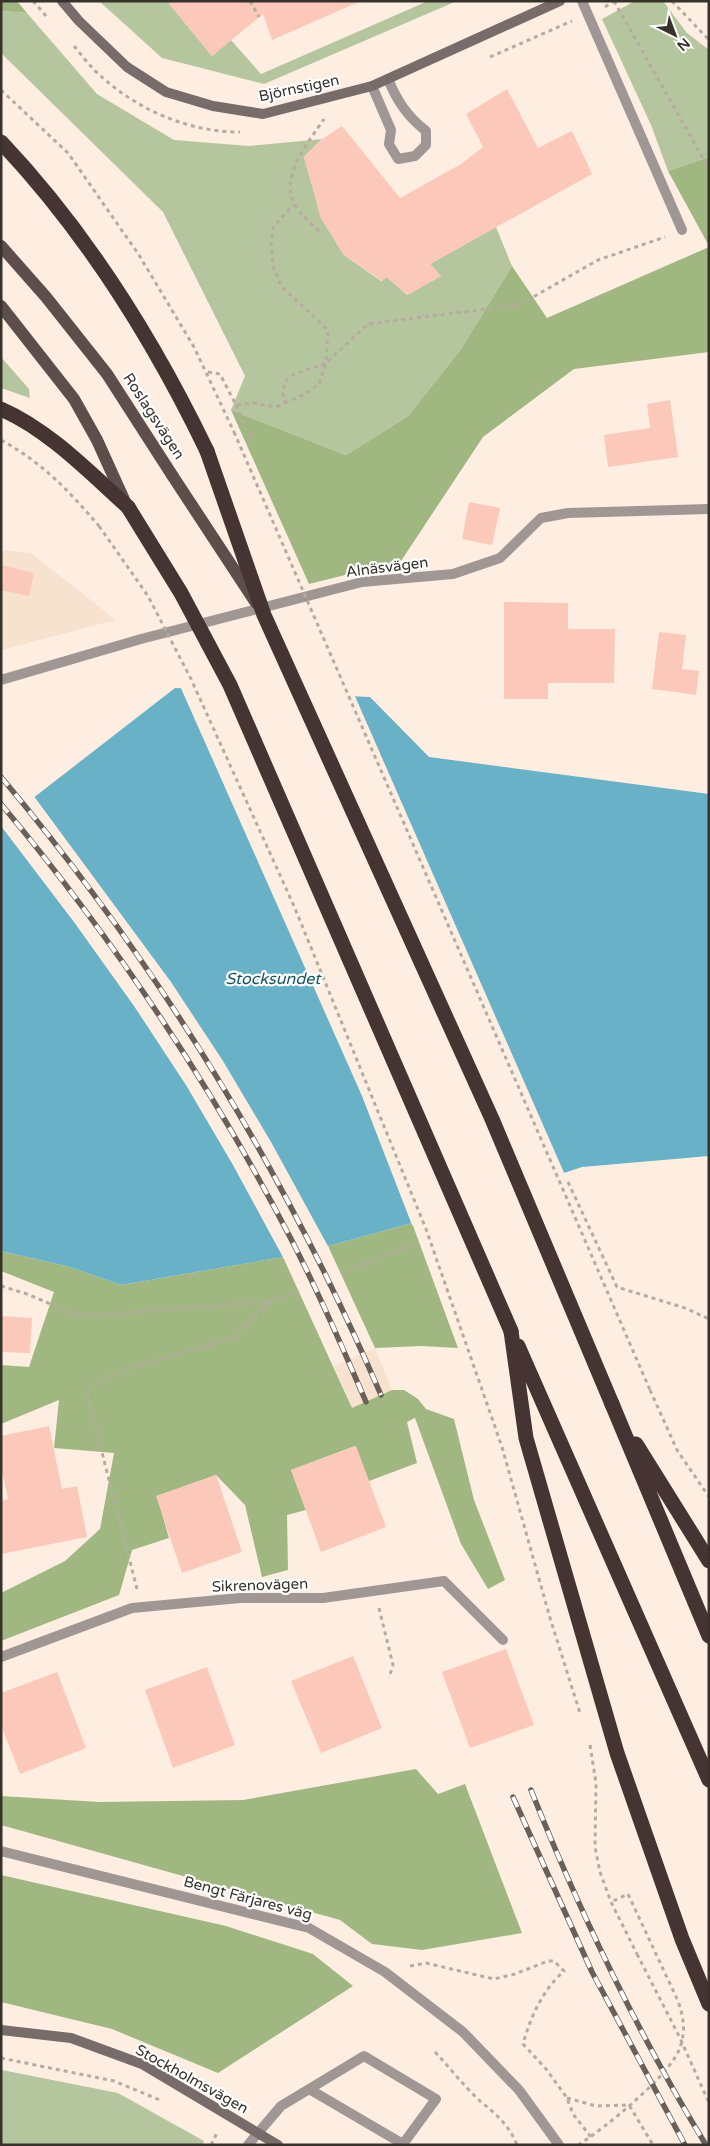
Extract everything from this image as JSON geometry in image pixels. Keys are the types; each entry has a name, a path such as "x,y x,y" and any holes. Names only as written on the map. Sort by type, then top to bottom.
{"highway":[{"path":"1,142 74,229 125,305 180,395 207,451 264,615 492,1119 709,1636"},
{"path":"1,408 19,416 49,438 128,507 181,593 230,685 709,1780"},
{"path":"511,1331 526,1438 617,1753 682,1939 709,2004"},
{"path":"612,1404 709,1561"}],"main road":[{"name":"Roslagsvägen","path":"1,246 46,297 107,374 264,615"},
{"path":"1,306 74,400 97,440 128,507"}],"street":[{"name":"Björnstigen","path":"62,1 79,21 127,67 166,92 213,106 263,114 372,86 560,1"},
{"path":"582,1 682,230"},
{"path":"372,86 390,130 390,144 398,159 415,156 426,146 426,131 410,118 396,97 388,79"},
{"name":"Alnäsvägen","path":"1,680 141,639 362,582 453,574 500,558 541,518 568,513 709,509"},
{"name":"Sikrenovägen","path":"1,1656 132,1608 240,1598 323,1598 444,1581 503,1640"},
{"name":"Bengt Färjares väg","path":"1,1851 309,1928 385,1972 463,2032 519,2090 559,2145"},
{"name":"Stockholmsvägen","path":"1,2030 71,2038 142,2064 278,2145"},
{"path":"248,2145 281,2106 309,2089 364,2056 436,2099 403,2144 309,2089"}],"path":[{"path":"250,1 259,17"},
{"path":"614,1 709,169"},
{"path":"672,1 709,40"},
{"path":"1,90 68,153 139,254 207,372 650,1390 677,1450 709,1497"},
{"path":"319,231 294,204 291,185 293,167 326,116"},
{"path":"236,405 254,403 276,407 305,394 319,384 326,363 328,330 280,286 273,266 271,241 274,226 294,204"},
{"path":"285,403 283,393 285,381 292,375 326,363 368,324 518,305 598,260 682,230"},
{"path":"207,372 220,374 251,437 248,443"},
{"path":"1,440 20,450 60,482 99,526 148,596 191,679 294,906 426,1229 502,1448 550,1618 583,1721"},
{"path":"568,1182 617,1288 685,1308 709,1319"},
{"path":"341,1274 413,1244"},
{"path":"1,1286 27,1294 79,1316 268,1302 299,1292"},
{"path":"140,1608 135,1577 86,1390 108,1377 143,1364 234,1337 268,1302"},
{"path":"374,1590 393,1665 389,1678"},
{"path":"589,1740 596,1783 595,1848 600,1872 611,1902 680,2038 709,2103"},
{"path":"578,2145 591,2137 629,2105 674,2060 684,2033 684,2018 678,2001 628,1894 611,1902"},
{"path":"385,1972 426,1963 494,1979 515,1974 548,1961 554,1961 559,1964 564,1971 544,1994 528,2026 523,2044 546,2069 567,2098 573,2114 591,2137"},
{"path":"435,2052 511,2130 517,2145"},
{"path":"1,2058 114,2081 167,2103"},
{"path":"567,2098 596,2106 629,2105"},
{"path":"629,2105 653,2145"},
{"path":"209,2128 224,2137"},
{"path":"211,2145 218,2133"}],"shaded area":[{"path":"1,550 31,553 116,620 1,650"},
{"path":"375,1348 392,1390 352,1408 334,1366"}],"green space":[{"path":"1,1 17,1 27,13 1,11"},
{"path":"99,1 167,1 212,56 231,40 261,74 428,1 457,1 264,84 162,58"},
{"path":"635,1 663,1 687,33 709,50 709,157 668,171 651,125 602,19"},
{"path":"1,11 27,13 97,94 174,140 249,146 322,139 304,157 321,218 344,255 381,281 387,277 407,295 441,276 430,264 496,227 512,266 461,349 408,416 346,455 231,410 245,376 163,212 1,53"},
{"path":"709,157 709,246 668,171"},
{"path":"709,247 709,352 574,369 483,437 401,561 309,584 231,410 346,455 408,416 461,349 512,266 547,318"},
{"path":"1,357 29,389 30,398 1,388"},
{"path":"412,1223 458,1348 421,1346 375,1348 328,1246"},
{"path":"1,1251 70,1267 121,1285 283,1257 352,1408 392,1390 404,1390 418,1399 426,1409 454,1419 474,1500 505,1580 488,1589 461,1544 415,1418 407,1422 417,1463 369,1481 355,1446 291,1470 306,1510 287,1515 288,1570 262,1577 245,1505 216,1475 157,1496 169,1538 132,1550 119,1595 1,1641 1,1593 65,1561 100,1529 114,1453 54,1448 59,1400 1,1424 1,1365 29,1367 54,1292 1,1271"},
{"path":"416,1769 438,1794 465,1784 522,1933 422,1950 372,1944 340,1920 1,1825 1,1796 99,1802 243,1800"},
{"path":"1,1875 226,1926 313,1954 353,1986 218,2073 112,2029 1,2002"},
{"path":"2,2070 118,2093 204,2141 203,2145 1,2145"}],"water":[{"name":"Stocksundet","path":"175,688 370,697 429,757 709,794 709,1156 582,1167 412,1223 328,1246 283,1257 121,1285 70,1267 1,1251 1,823"}],"pier":[{"path":"180,686 354,694 565,1175 412,1225 362,1096"},
{"path":"33,795 171,982 223,1061 271,1142 329,1248 284,1259 233,1165 186,1085 134,1006 74,922 1,826 1,820"}],"building":[{"path":"167,1 361,1 272,40 263,14 212,56"},
{"path":"507,89 538,148 572,131 592,174 430,264 441,276 407,295 387,277 382,281 344,255 321,218 304,157 322,139 342,126 400,198 461,164 483,147 466,114"},
{"path":"670,400 678,457 608,467 604,435 650,428 647,404"},
{"path":"469,502 500,508 492,545 462,539"},
{"path":"1,565 34,573 29,596 1,590"},
{"path":"504,602 568,603 568,629 615,629 614,683 548,683 548,699 504,699"},
{"path":"659,632 686,635 682,669 699,671 696,695 652,689"},
{"path":"1,1316 32,1318 30,1353 1,1352"},
{"path":"49,1426 62,1489 77,1486 87,1537 1,1554 1,1501 8,1499 1,1466 1,1436"},
{"path":"356,1446 386,1527 321,1552 291,1470"},
{"path":"216,1475 242,1552 182,1573 156,1496"},
{"path":"506,1649 534,1725 470,1748 442,1672"},
{"path":"353,1656 382,1728 321,1753 291,1681"},
{"path":"207,1667 235,1745 173,1768 145,1690"},
{"path":"57,1672 86,1748 20,1774 1,1725 1,1693"}],"railway":[{"path":"1,777 59,848 113,921 165,996 214,1072 260,1150 303,1230 381,1395"},
{"path":"1,804 82,906 193,1067 227,1123 290,1237 330,1319 366,1402"},
{"path":"531,1790 569,1881 611,1971 656,2059 706,2145"},
{"path":"513,1797 592,1972 685,2145"}]}
